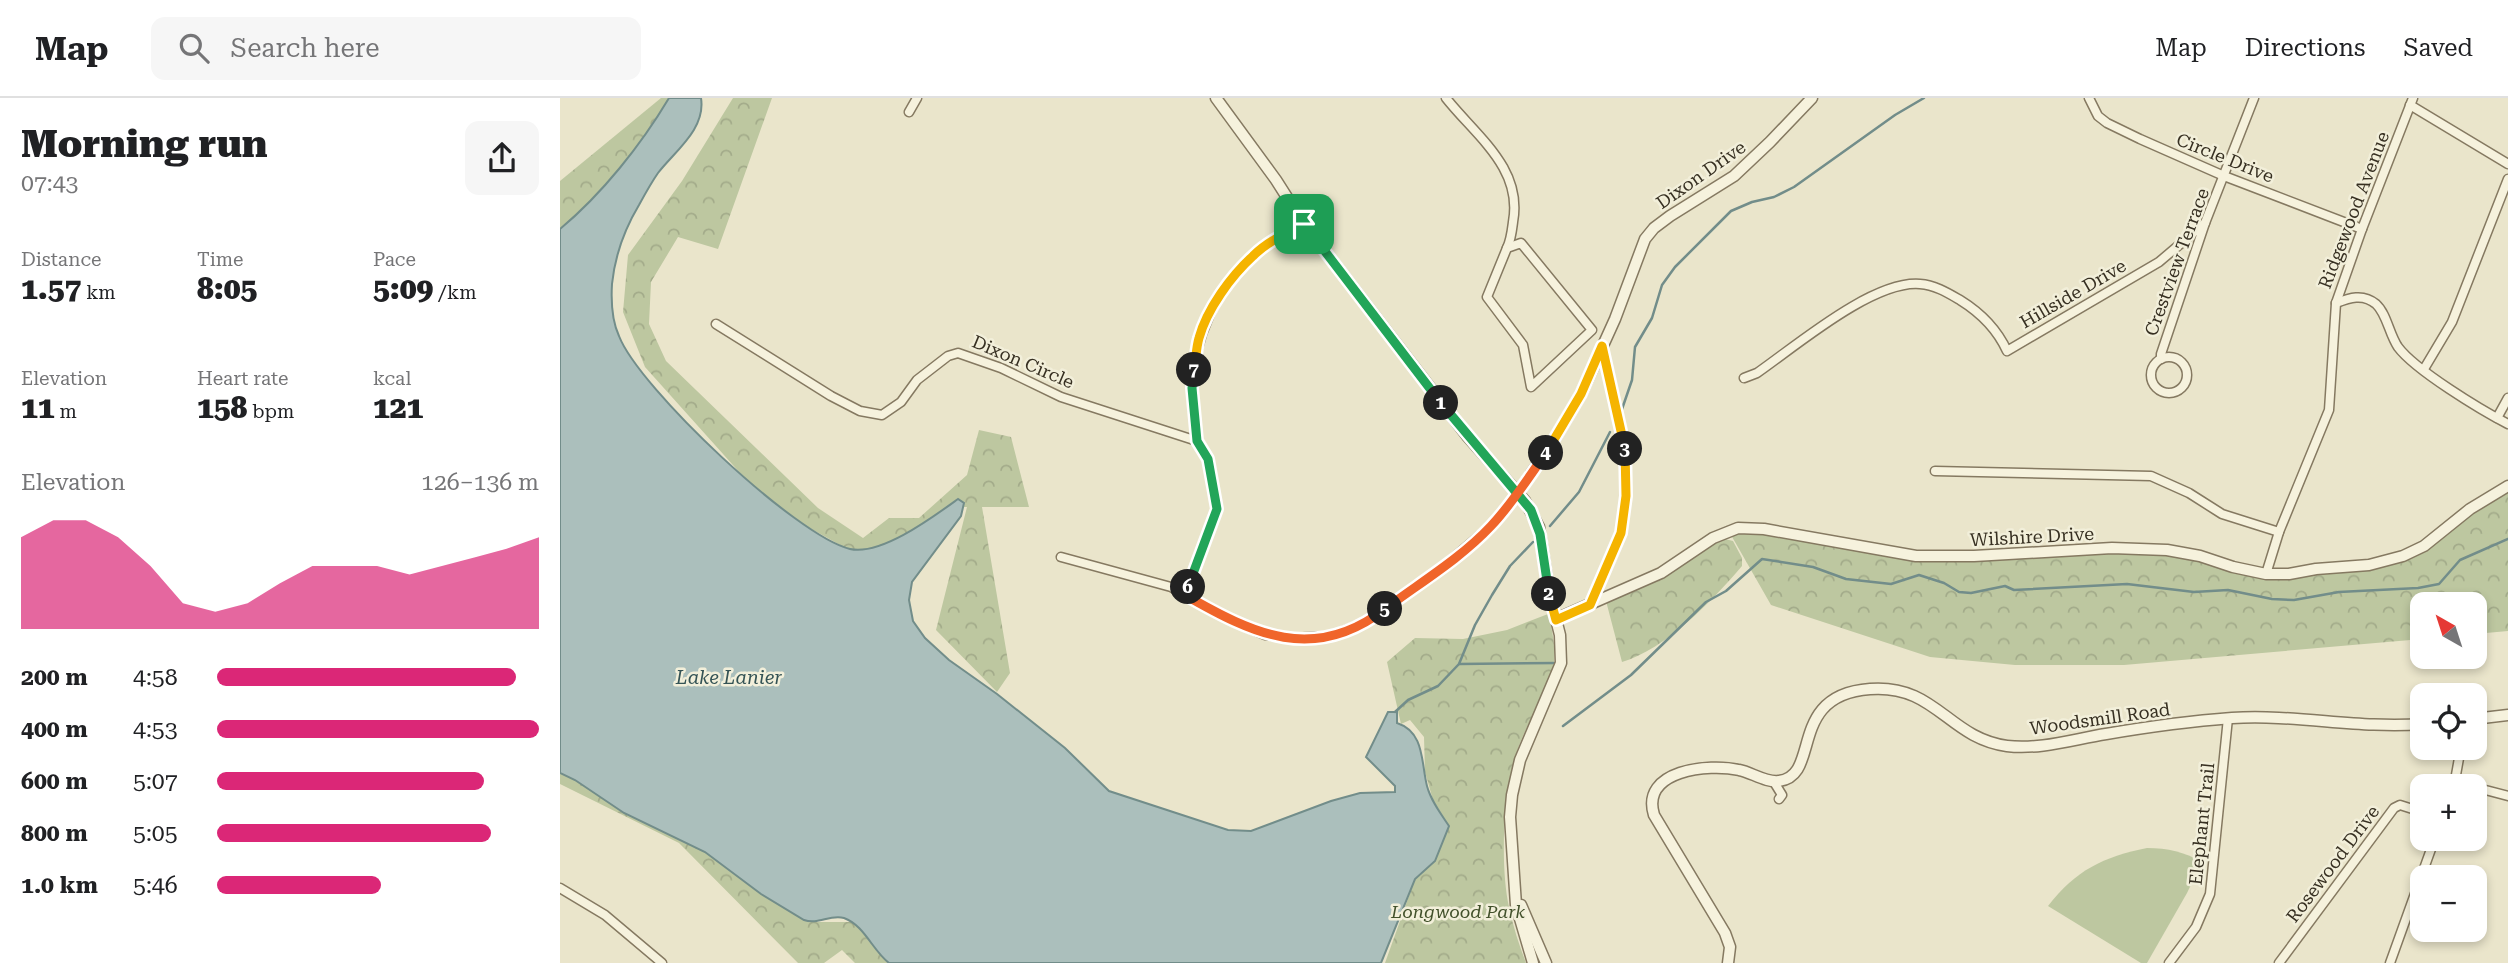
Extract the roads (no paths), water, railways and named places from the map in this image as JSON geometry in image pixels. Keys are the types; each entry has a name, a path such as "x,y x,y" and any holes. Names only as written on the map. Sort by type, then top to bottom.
{"street":[{"path":"908,113 917,98"},
{"path":"1216,98 1276,180 1304,224 1468,437 1525,501 1539,527 1561,645 1561,663 1528,738 1512,795 1510,817 1513,885 1521,925 1533,963"},
{"path":"1446,98 1496,157 1515,191 1516,206 1507,248 1487,297 1523,345 1531,387 1592,330 1521,243 1507,248"},
{"name":"Dixon Drive","path":"1061,557 1171,587 1231,621 1265,635 1293,638 1338,634 1378,615 1430,578 1491,526 1518,493 1581,394 1615,319 1645,239 1654,228 1734,176 1812,98"},
{"name":"Circle Drive","path":"2089,98 2098,116 2107,123 2224,176 2362,229"},
{"name":"Crestview Terrace","path":"2161,359 2205,223 2254,98"},
{"path":"2412,102 2508,164"},
{"name":"Ridgewood Avenue","path":"2266,574 2279,532 2329,410 2336,303 2412,102"},
{"path":"2424,369 2452,322 2508,179"},
{"name":"Hillside Drive","path":"1744,379 1757,373 1859,302 1886,288 1907,284 1936,287 1970,306 1999,334 2007,351 2159,262 2205,223"},
{"path":"1185,595 1217,509 1208,459 1197,441 1192,388 1199,337 1209,314 1230,282 1253,256 1276,239 1304,224"},
{"path":"2336,303 2351,297 2364,298 2376,304 2399,349 2424,369 2508,424"},
{"name":"Dixon Circle","path":"716,324 831,396 860,411 882,415 901,402 917,380 948,356 958,352 1001,368 1061,397 1197,441"},
{"path":"1590,605 1621,533 1626,496 1625,443 1602,346"},
{"path":"2174,358 2184,364 2188,376 2178,391 2167,394 2153,384 2153,367 2161,359 2174,358"},
{"path":"2497,418 2508,398"},
{"path":"1935,471 2151,476 2189,493 2222,514 2279,532"},
{"name":"Wilshire Drive","path":"1556,620 1661,573 1725,532 1750,527 1916,556 1974,556 2112,548 2167,550 2266,574 2288,574 2369,565 2403,556 2424,546 2470,509 2508,486"},
{"name":"Woodsmill Road","path":"1774,782 1791,777 1798,770 1811,724 1821,708 1842,696 1868,689 1896,690 1918,696 1966,732 2009,746 2069,742 2105,734 2228,718 2410,724"},
{"path":"2487,717 2508,715"},
{"name":"Elephant Trail","path":"2169,963 2196,927 2210,894 2228,718"},
{"path":"1728,963 1728,940 1710,906 1656,821 1652,810 1656,790 1661,782 1668,778 1709,767 1741,770 1774,782 1781,789 1782,795 1779,799"},
{"path":"2487,790 2508,796"},
{"name":"Rosewood Drive","path":"2279,963 2394,808 2400,805 2410,808"},
{"path":"2390,963 2430,851"},
{"path":"1513,885 1546,963"},
{"path":"560,888 605,915 662,963"}],"water":[{"name":"Lake Lanier","path":"669,98 701,98 701,109 694,130 648,189 625,233 618,253 613,273 612,311 619,336 632,360 687,423 758,490 825,538 850,549 863,550 891,541 921,525 958,499 964,503 961,516 912,582 909,600 913,621 925,638 949,660 1065,748 1109,791 1228,830 1251,831 1360,793 1395,792 1395,786 1366,757 1388,712 1397,712 1397,723 1413,733 1417,741 1429,792 1449,826 1435,861 1415,879 1381,963 889,963 851,921 839,917 804,920 761,894 705,852 624,813 560,773 560,229 620,168"}],"waterway":[{"path":"1621,412 1632,380 1635,347 1652,318 1662,285 1675,267 1731,211 1774,197 1794,187 1895,115 1924,98"},
{"path":"1550,526 1579,492 1610,432"},
{"path":"1563,726 1631,675 1706,602 1726,591 1762,559 1813,567 1846,579 1891,584 1919,575 1944,583 1959,592 1971,593 2005,586 2014,590 2127,584 2194,592 2228,590 2272,599 2294,600 2339,592 2418,588 2439,584 2460,560 2508,539"},
{"path":"1395,712 1408,700 1438,686 1459,664 1475,625 1492,595 1510,566 1533,542"},
{"path":"1459,664 1557,663"}],"park label":[{"name":"Longwood Park","path":"1458,912"}]}
